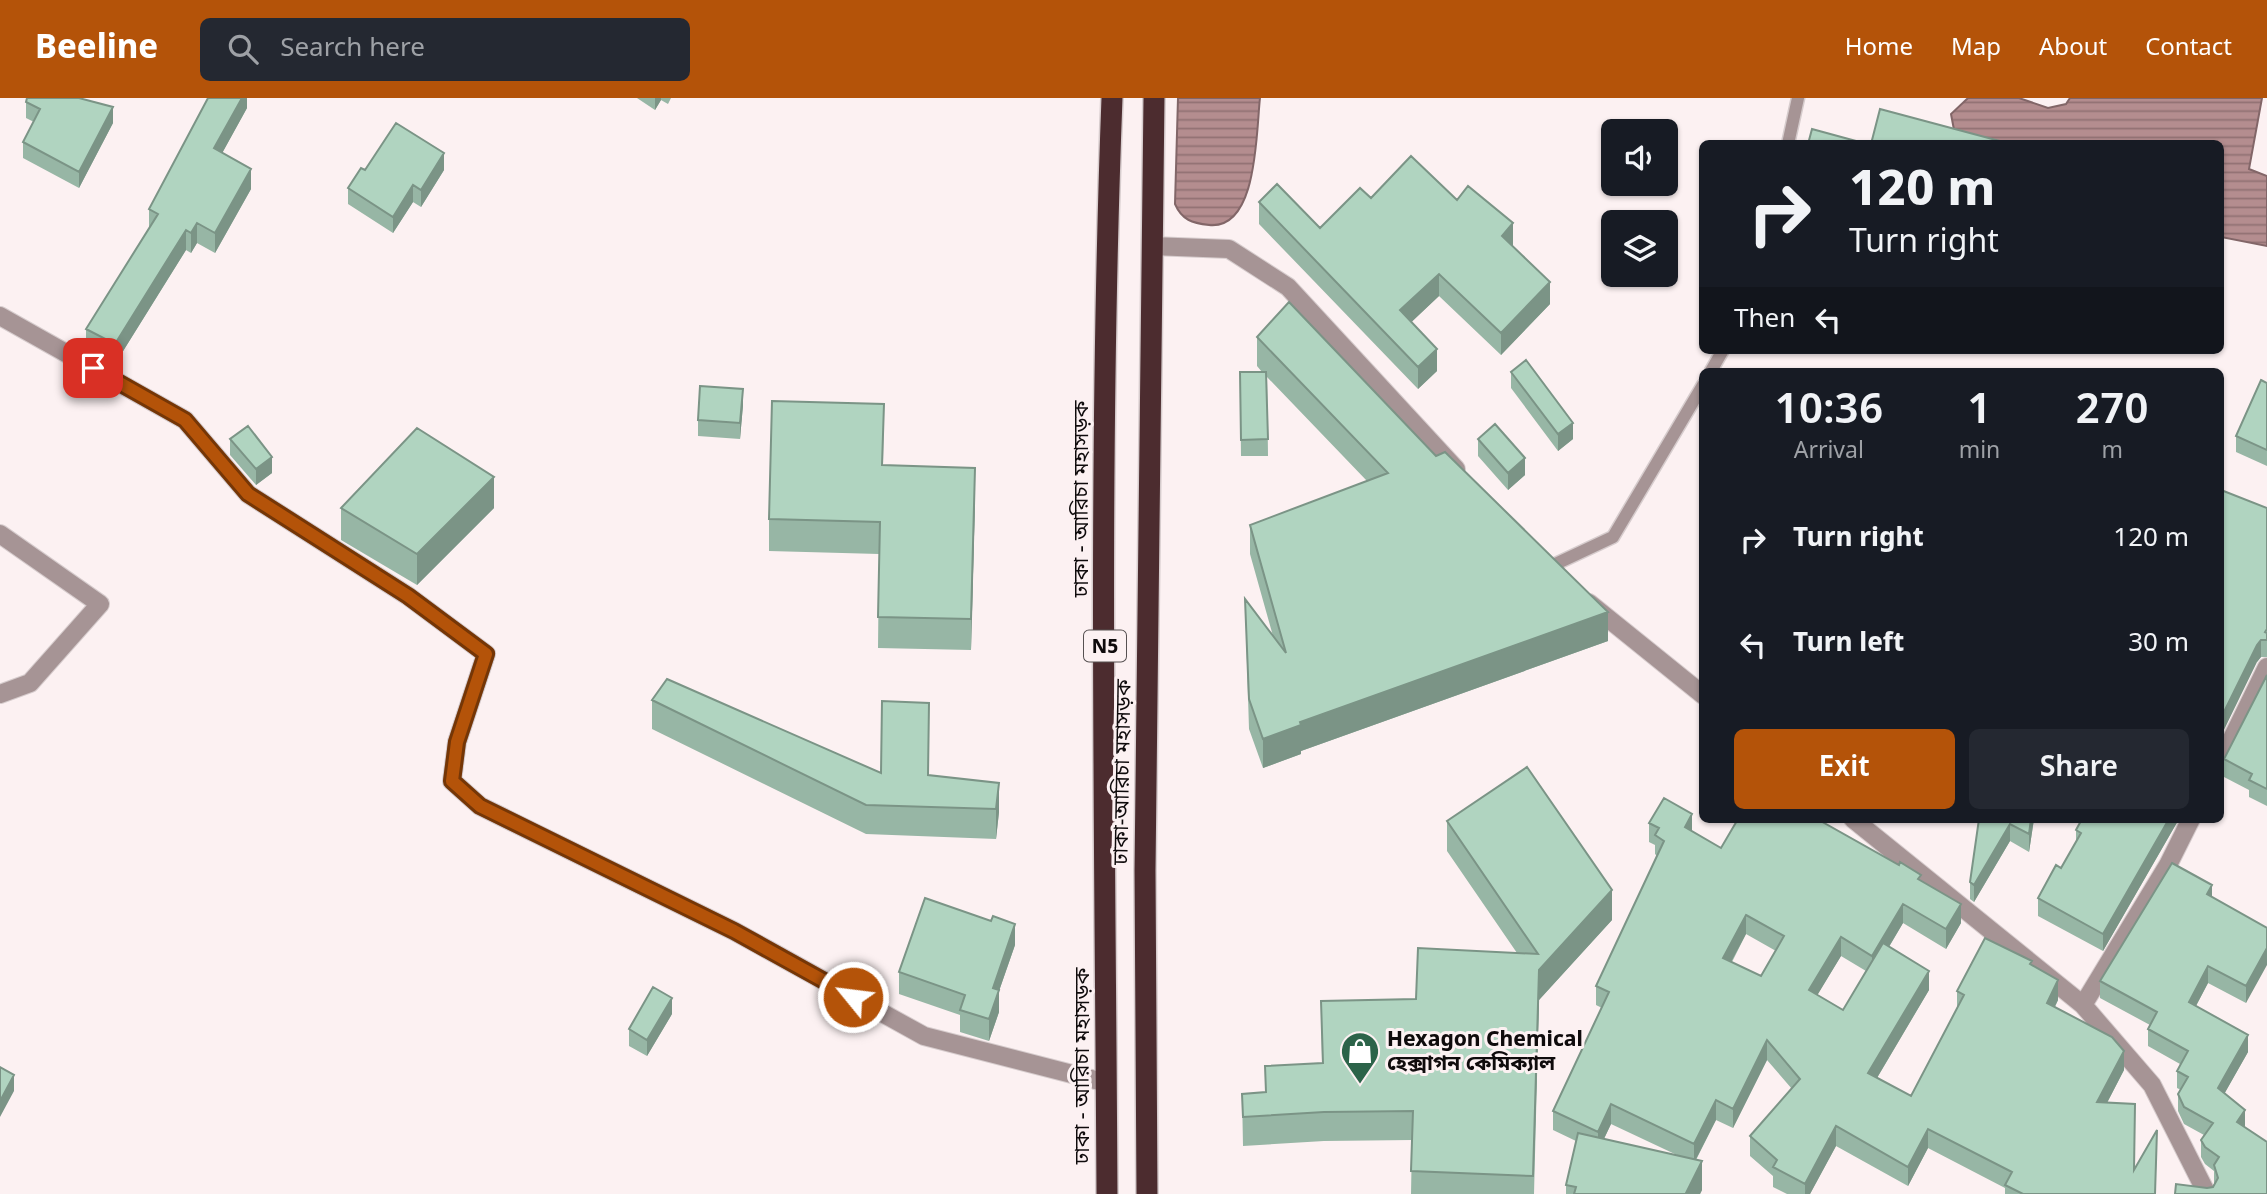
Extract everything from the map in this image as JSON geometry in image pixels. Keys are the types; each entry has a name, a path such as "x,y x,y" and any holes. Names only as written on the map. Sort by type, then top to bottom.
{"highway":[{"name":"ঢাকা - আরিচা মহাসড়ক","path":"1107,1194 1107,234 1112,98"},
{"name":"ঢাকা-আরিচা মহাসড়ক","path":"1147,1194 1145,871 1154,98"}],"street":[{"path":"1152,246 1229,249 1288,287 1464,478"},
{"path":"0,316 185,420 248,494 408,596 486,654 457,742 452,781 480,806 734,931 925,1036 1107,1083"},
{"path":"0,534 100,604 30,682 0,694"},
{"path":"1542,563 1699,692"},
{"path":"2224,755 2267,667"},
{"path":"1858,823 2083,1005 2152,1084 2207,1194"},
{"path":"2083,1005 2168,865 2190,823"}],"lane":[{"path":"1789,140 1798,98"},
{"path":"1542,563 1613,537 1699,392"}],"shaded area":[{"path":"1178,98 1260,98 1255,154 1246,196 1237,212 1225,222 1209,225 1193,222 1181,214 1175,204"},
{"path":"1968,98 2019,98 2048,108 2066,104 2070,98 2262,98 2249,169 2267,176 2267,246 2224,238 2224,140 1964,140 1955,135 1951,114"}],"building":[{"path":"27,98 79,98 113,107 79,172 23,142 40,109 26,102"},
{"path":"208,98 242,98 214,148 251,169 215,233 197,223 191,233 186,230 115,344 86,329 158,214 149,209"},
{"path":"1880,109 1996,140 1872,140"},
{"path":"396,123 444,153 421,190 413,185 393,217 348,188 361,168 365,170"},
{"path":"1812,129 1852,140 1809,140"},
{"path":"1411,156 1457,200 1468,186 1513,223 1502,236 1550,282 1501,333 1439,274 1400,310 1437,349 1418,367 1259,202 1277,184 1320,228 1360,188 1371,198"},
{"path":"1289,302 1436,456 1445,452 1608,612 1300,722 1301,725 1263,739 1249,699 1245,599 1286,653 1250,525 1388,473 1257,337"},
{"path":"1526,360 1573,423 1558,434 1511,372"},
{"path":"1240,372 1266,372 1268,439 1241,440"},
{"path":"2261,380 2267,383 2267,450 2236,436"},
{"path":"700,386 743,389 740,423 698,420"},
{"path":"772,401 884,404 882,465 975,468 971,619 878,617 880,522 769,519"},
{"path":"1495,424 1525,458 1508,473 1478,439"},
{"path":"248,426 272,457 256,469 230,439"},
{"path":"417,428 494,477 417,554 341,508"},
{"path":"2224,491 2267,508 2267,640 2261,640 2224,712"},
{"path":"2267,675 2267,789 2249,780 2252,774 2224,759"},
{"path":"667,679 881,773 882,701 929,703 928,775 999,783 996,809 866,805 652,700"},
{"path":"1527,767 1612,890 1539,970 1533,1176 1411,1171 1413,1111 1324,1112 1243,1117 1242,1094 1266,1092 1265,1066 1323,1063 1321,1001 1416,999 1418,948 1538,954 1447,821"},
{"path":"1664,798 1692,814 1685,827 1721,848 1736,823 1824,823 1899,865 1900,862 1921,875 1918,879 1961,904 1946,929 1903,904 1872,956 1841,937 1809,990 1843,1010 1883,943 1929,971 1868,1073 1911,1096 1964,995 1957,991 1985,938 2032,961 2030,964 2058,980 2047,1003 2112,1037 2124,1051 2097,1102 2135,1104 2134,1170 2157,1130 2155,1194 2023,1194 2005,1185 2012,1172 1928,1129 1908,1167 1836,1126 1805,1184 1773,1167 1777,1160 1750,1136 1800,1079 1767,1040 1733,1109 1716,1100 1694,1144 1611,1104 1598,1132 1553,1111 1609,992 1596,986 1664,841 1655,835 1659,828 1649,823","holes":["1746,915 1784,936 1761,976 1723,958"]},
{"path":"1978,823 2030,823 2029,834 2010,824 1974,885 1970,882"},
{"path":"2080,823 2167,823 2103,934 2038,898 2056,865 2061,868 2081,833 2076,830"},
{"path":"2172,863 2212,885 2207,894 2267,928 2267,948 2246,986 2208,966 2189,1002 2248,1035 2218,1088 2245,1110 2237,1122 2267,1142 2267,1194 2175,1194 2176,1184 2207,1188 2213,1187 2218,1178 2214,1165 2219,1157 2205,1147 2201,1140 2213,1123 2184,1107 2178,1094 2188,1077 2177,1071 2188,1051 2148,1029 2157,1012 2100,981"},
{"path":"925,898 991,921 993,916 1015,924 993,988 999,990 989,1019 960,1010 965,995 899,972"},
{"path":"653,987 672,998 647,1040 629,1029"},
{"path":"0,1067 14,1075 0,1101"},
{"path":"1578,1133 1702,1161 1686,1193 1688,1194 1574,1194 1576,1187 1566,1185"}],"place":[{"name":"Hexagon Chemical হেক্সাগন কেমিক্যাল","path":"1360,1085"}],"route":[{"path":"93,368 185,420 248,494 408,596 486,654 457,742 452,781 480,806 734,931 853,997"}]}
